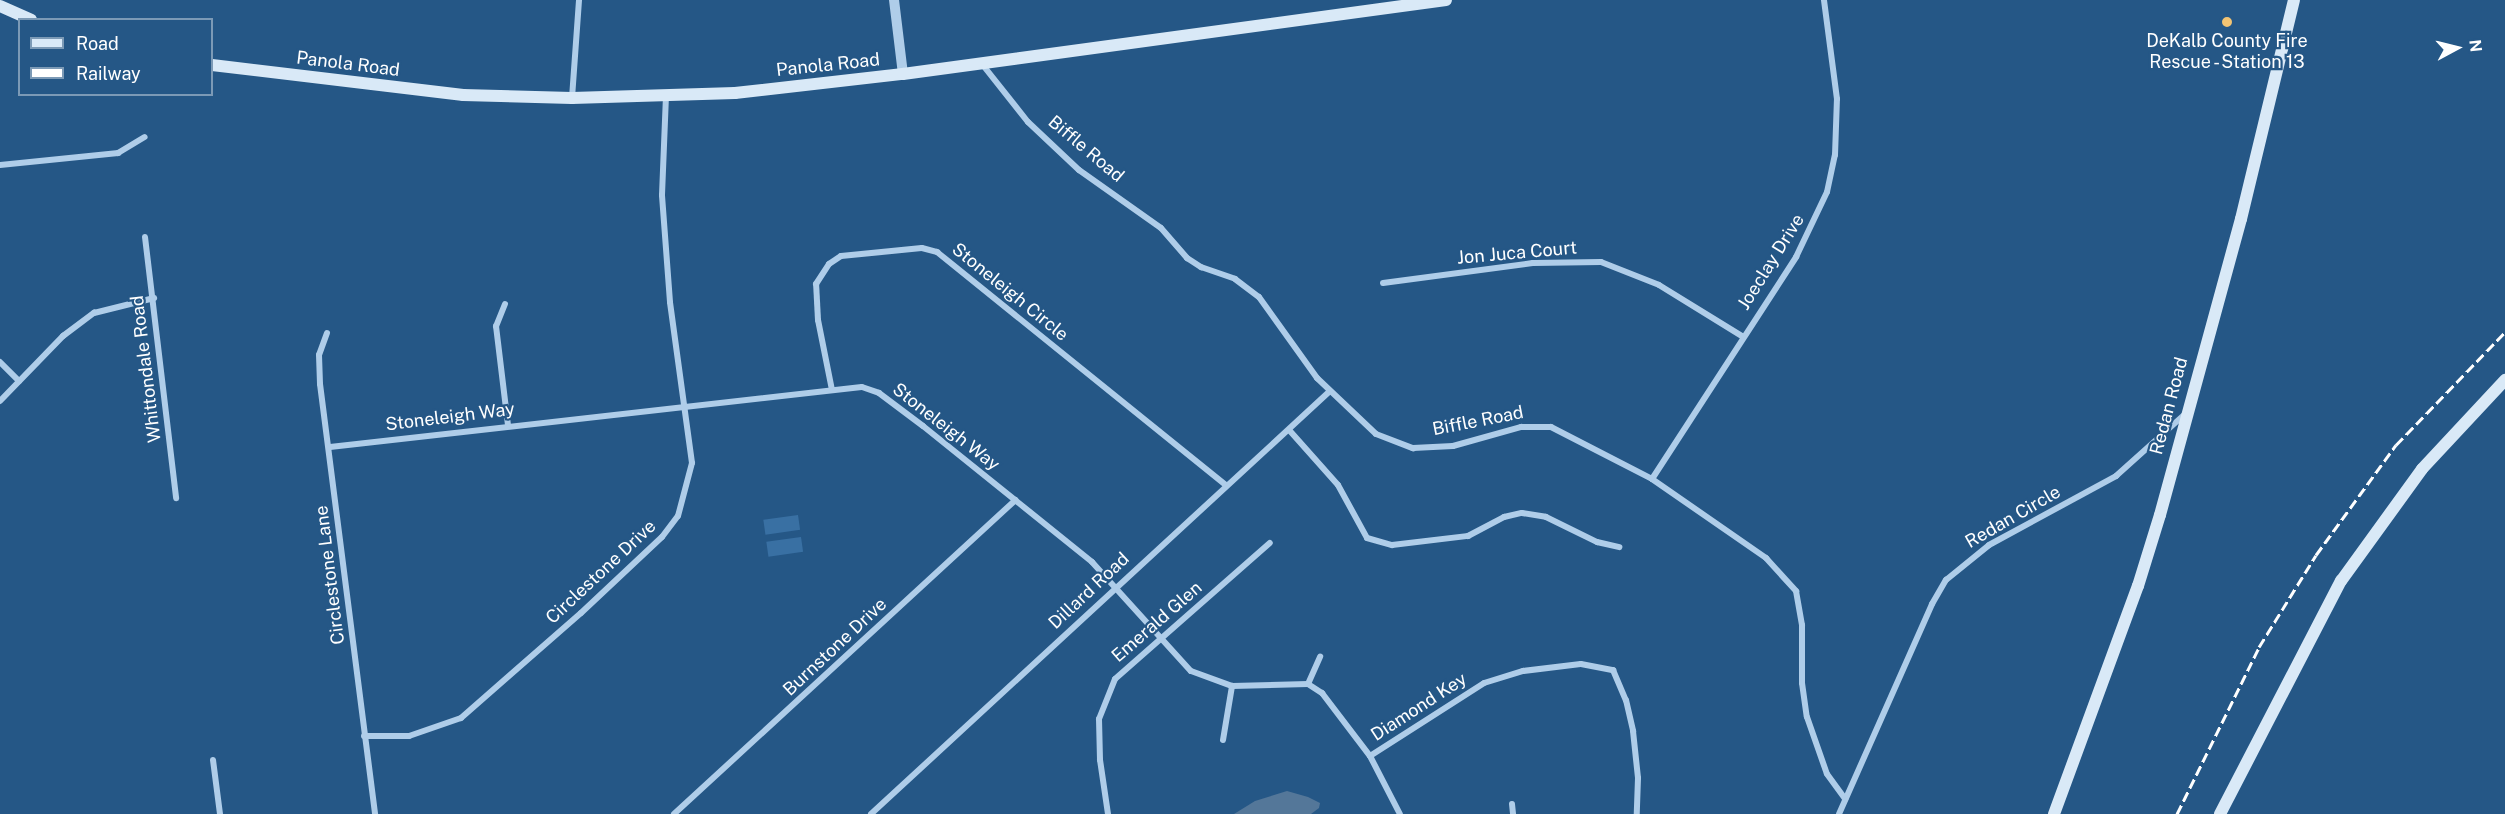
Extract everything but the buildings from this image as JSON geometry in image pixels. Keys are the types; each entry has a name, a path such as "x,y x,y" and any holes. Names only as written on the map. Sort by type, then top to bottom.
{"main road":[{"name":"Panola Road","path":"213,65 463,95 572,98 666,96 903,74 1446,0"},
{"name":"Redan Road","path":"2054,814 2138,586 2241,219 2294,0"},
{"path":"0,6 27,18"},
{"path":"2220,814 2341,581 2422,469 2505,380"}],"street":[{"path":"572,98 579,0"},
{"path":"894,0 903,74"},
{"name":"Joeclay Drive","path":"1652,479 1742,336 1796,256 1827,192 1835,155 1837,99 1824,0"},
{"name":"Biffle Road","path":"982,64 1028,122 1079,170 1161,228 1187,258 1201,267 1235,279 1259,297 1329,392 1376,434 1397,445 1413,448 1453,446 1521,427 1551,427 1652,479 1766,558 1796,591 1802,625 1802,683 1808,717 1827,774 1845,799"},
{"name":"Circlestone Drive","path":"364,736 409,736 461,718 662,537 678,516 692,463 670,302 662,195 666,96"},
{"path":"0,165 118,153 145,137"},
{"name":"Whittondale Road","path":"145,237 176,498"},
{"name":"Stoneleigh Circle","path":"832,390 818,320 816,284 829,264 841,256 922,248 937,252 1225,484"},
{"name":"Jon Juca Court","path":"1383,283 1533,263 1600,262 1659,285 1742,336"},
{"path":"0,401 63,336 94,313 154,298"},
{"path":"505,304 496,326 508,425"},
{"name":"Circlestone Lane","path":"327,333 319,355 375,814"},
{"path":"0,362 19,381"},
{"name":"Stoneleigh Way","path":"330,447 508,425 862,387 879,393 1092,562 1163,637 1191,671 1232,686 1308,684"},
{"name":"Dillard Road","path":"871,814 1225,484 1290,431 1329,392"},
{"name":"Redan Circle","path":"1839,814 1932,604 1947,580 1989,545 2116,476 2186,413"},
{"path":"1290,431 1338,485 1358,528 1367,538 1392,545 1468,536 1504,517 1522,513 1546,517 1597,542 1619,547"},
{"name":"Burnstone Drive","path":"674,814 1016,500"},
{"name":"Emerald Glen","path":"1108,814 1100,760 1099,719 1105,696 1115,679 1270,543"},
{"path":"1320,657 1308,684 1322,693 1370,756 1400,814"},
{"name":"Diamond Key","path":"1370,756 1484,683 1523,671 1581,664 1613,670 1626,700 1633,731 1638,778 1637,814"},
{"path":"1223,740 1232,686"},
{"path":"213,760 220,814"},
{"path":"1512,804 1513,814"}],"shaded area":[{"path":"798,515 800,530 765,535 763,520"},
{"path":"801,537 803,552 768,557 766,542"},
{"path":"1287,791 1320,803 1319,808 1311,814 1234,814 1255,801"}],"railway":[{"path":"2177,814 2259,647 2316,555 2396,445 2505,332"}],"place":[{"name":"DeKalb County Fire Rescue - Station 13","path":"2227,22"}]}
